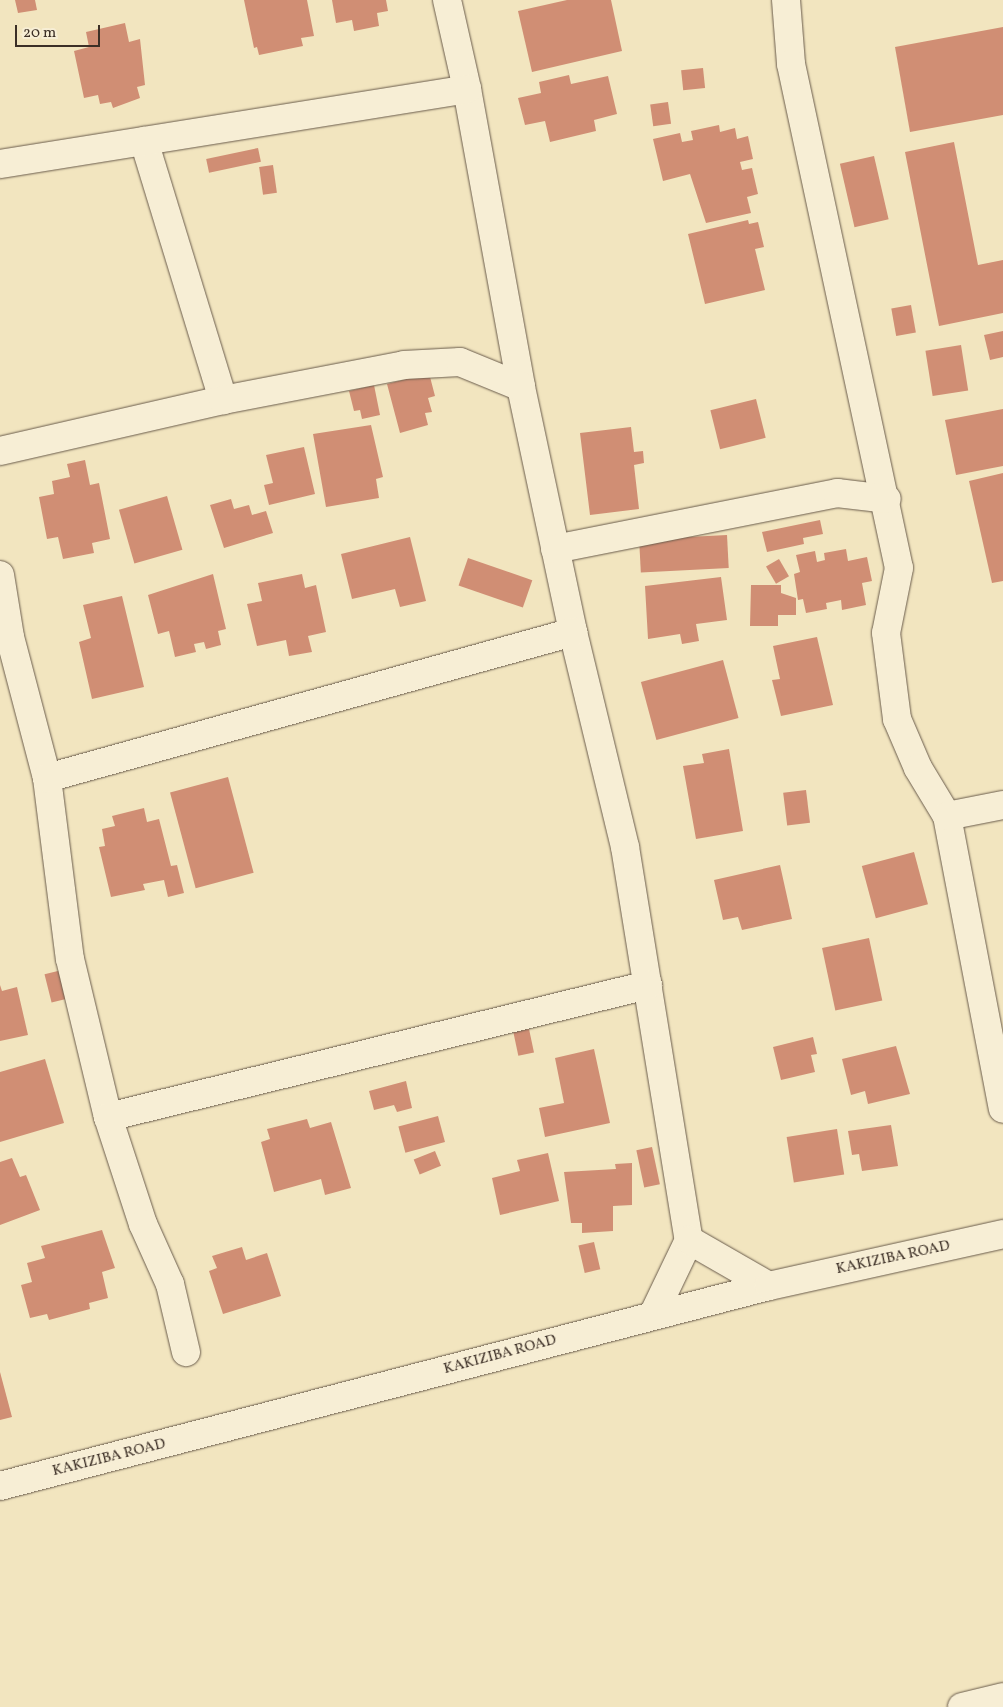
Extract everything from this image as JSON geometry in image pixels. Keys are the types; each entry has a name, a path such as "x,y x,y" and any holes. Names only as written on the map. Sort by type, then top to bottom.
{"street":[{"path":"448,0 468,89 521,387 573,632 625,847 690,1240 653,1315"},
{"path":"786,0 791,64 887,499 899,568 886,633 896,719 918,768 947,816 1003,1109"},
{"path":"0,164 468,89"},
{"path":"144,141 223,400"},
{"path":"0,451 223,400 404,366 460,362 521,387"},
{"path":"555,548 837,493 887,499"},
{"path":"0,575 5,634 47,778 70,959 108,1117 143,1224 170,1284 186,1352"},
{"path":"47,778 573,632"},
{"path":"947,816 1003,805"},
{"path":"108,1117 648,985"},
{"name":"KAKIZIBA ROAD","path":"0,1486 653,1315 769,1286 1003,1234"},
{"path":"690,1240 769,1286"},
{"path":"962,1707 1003,1697"}],"building":[{"path":"15,0 35,0 37,10 18,13"},
{"path":"244,0 307,0 314,36 301,38 303,46 259,55 257,47 254,48"},
{"path":"332,0 386,0 388,11 377,13 379,26 354,31 352,20 336,23"},
{"path":"567,0 611,0 622,51 532,72 518,11"},
{"path":"125,23 129,42 140,39 145,85 137,87 140,98 113,108 111,102 100,104 98,95 84,98 74,51 89,47 86,32"},
{"path":"1003,27 1003,115 910,132 895,47"},
{"path":"703,68 705,88 683,90 681,70"},
{"path":"569,75 571,84 608,76 617,114 594,120 596,131 550,142 545,121 525,125 518,98 541,93 539,82"},
{"path":"668,102 671,124 653,126 650,105"},
{"path":"719,125 720,132 735,128 737,139 748,136 753,159 740,162 742,170 752,168 758,194 747,197 751,213 706,223 690,174 663,181 653,139 680,133 682,142 693,140 691,131"},
{"path":"954,142 978,265 1003,260 1003,313 939,326 905,152"},
{"path":"258,148 261,162 209,173 206,159"},
{"path":"874,156 889,219 855,227 840,164"},
{"path":"273,165 277,193 263,195 259,167"},
{"path":"748,220 749,224 758,222 764,247 755,249 765,290 705,304 688,234"},
{"path":"911,305 916,333 896,336 891,308"},
{"path":"1003,331 1003,357 990,360 984,335"},
{"path":"961,345 968,390 933,396 925,351"},
{"path":"429,373 435,396 428,398 432,412 425,413 428,425 400,433 387,384"},
{"path":"374,385 380,415 362,419 360,410 354,411 349,391"},
{"path":"756,399 766,438 720,449 710,410"},
{"path":"1003,409 1003,466 956,475 945,420"},
{"path":"371,425 383,477 376,479 379,498 326,507 313,434"},
{"path":"631,427 634,452 643,451 644,463 634,465 639,509 590,515 580,433"},
{"path":"304,447 315,494 269,505 264,485 273,483 266,455"},
{"path":"85,460 90,485 99,483 110,539 92,543 94,553 63,559 58,537 47,539 39,497 54,494 52,481 70,477 67,464"},
{"path":"1003,473 1003,581 992,583 969,481"},
{"path":"167,496 182,550 134,564 119,510"},
{"path":"231,499 234,509 249,505 252,515 266,511 273,533 224,548 210,505"},
{"path":"820,520 823,534 803,538 804,544 767,552 762,532"},
{"path":"727,535 729,568 641,573 639,540"},
{"path":"410,537 426,601 400,607 395,589 352,599 341,554"},
{"path":"846,549 848,561 867,557 872,581 862,583 866,605 842,610 841,600 826,603 827,609 806,613 803,599 798,600 794,574 800,572 796,555 815,551 817,562 825,560 824,553"},
{"path":"468,558 532,580 523,608 459,585"},
{"path":"779,559 789,576 776,584 766,566"},
{"path":"213,574 226,629 218,631 221,645 206,649 204,642 194,644 196,652 175,657 169,631 158,634 148,595"},
{"path":"302,574 305,588 316,585 326,632 308,636 312,652 289,656 286,640 257,646 247,604 262,601 258,583"},
{"path":"721,577 727,620 696,624 699,641 682,644 680,634 648,639 645,586"},
{"path":"751,585 781,585 781,593 796,598 796,615 778,615 778,626 750,626"},
{"path":"122,596 144,687 92,699 79,642 91,638 83,605"},
{"path":"817,637 833,705 781,716 772,680 780,679 773,646"},
{"path":"723,660 739,718 656,740 641,682"},
{"path":"729,749 743,831 696,839 683,766 704,763 702,754"},
{"path":"228,777 254,873 196,888 170,793"},
{"path":"806,790 810,823 787,826 783,793"},
{"path":"144,808 147,822 159,819 171,866 177,865 184,893 168,897 164,880 143,884 145,890 111,897 99,847 105,846 102,829 115,826 112,816"},
{"path":"914,852 928,904 876,918 862,866"},
{"path":"780,865 792,919 742,930 738,917 723,920 714,880"},
{"path":"869,938 882,1001 835,1011 822,948"},
{"path":"62,970 69,998 52,1002 45,974"},
{"path":"0,985 2,991 17,987 28,1035 0,1041"},
{"path":"529,1029 534,1052 518,1056 513,1032"},
{"path":"813,1037 817,1054 811,1055 815,1072 781,1080 773,1047"},
{"path":"896,1046 910,1094 868,1104 865,1091 851,1095 842,1059"},
{"path":"594,1049 610,1123 545,1137 539,1108 564,1103 555,1058"},
{"path":"45,1059 64,1123 0,1142 0,1072"},
{"path":"406,1081 412,1108 397,1112 394,1105 374,1110 369,1091"},
{"path":"438,1116 445,1142 405,1153 398,1127"},
{"path":"307,1119 310,1128 331,1122 351,1188 325,1195 321,1179 274,1192 261,1142 270,1139 267,1129"},
{"path":"891,1125 898,1166 862,1171 859,1154 852,1155 848,1131"},
{"path":"837,1129 844,1174 794,1182 787,1137"},
{"path":"652,1147 660,1184 644,1187 636,1150"},
{"path":"435,1151 441,1166 420,1174 414,1160"},
{"path":"548,1153 559,1201 500,1215 492,1178 520,1171 517,1160"},
{"path":"12,1158 20,1177 26,1175 40,1210 0,1225 0,1162"},
{"path":"632,1163 632,1205 613,1206 613,1231 582,1233 582,1223 571,1223 564,1172 616,1169 615,1164"},
{"path":"102,1230 115,1268 102,1272 108,1298 89,1303 90,1309 49,1320 47,1314 30,1318 21,1285 32,1282 27,1263 45,1258 41,1246"},
{"path":"594,1242 600,1269 585,1273 578,1246"},
{"path":"242,1247 246,1260 267,1253 281,1296 223,1314 209,1271 217,1268 212,1256"},
{"path":"0,1372 12,1417 0,1420"}]}
